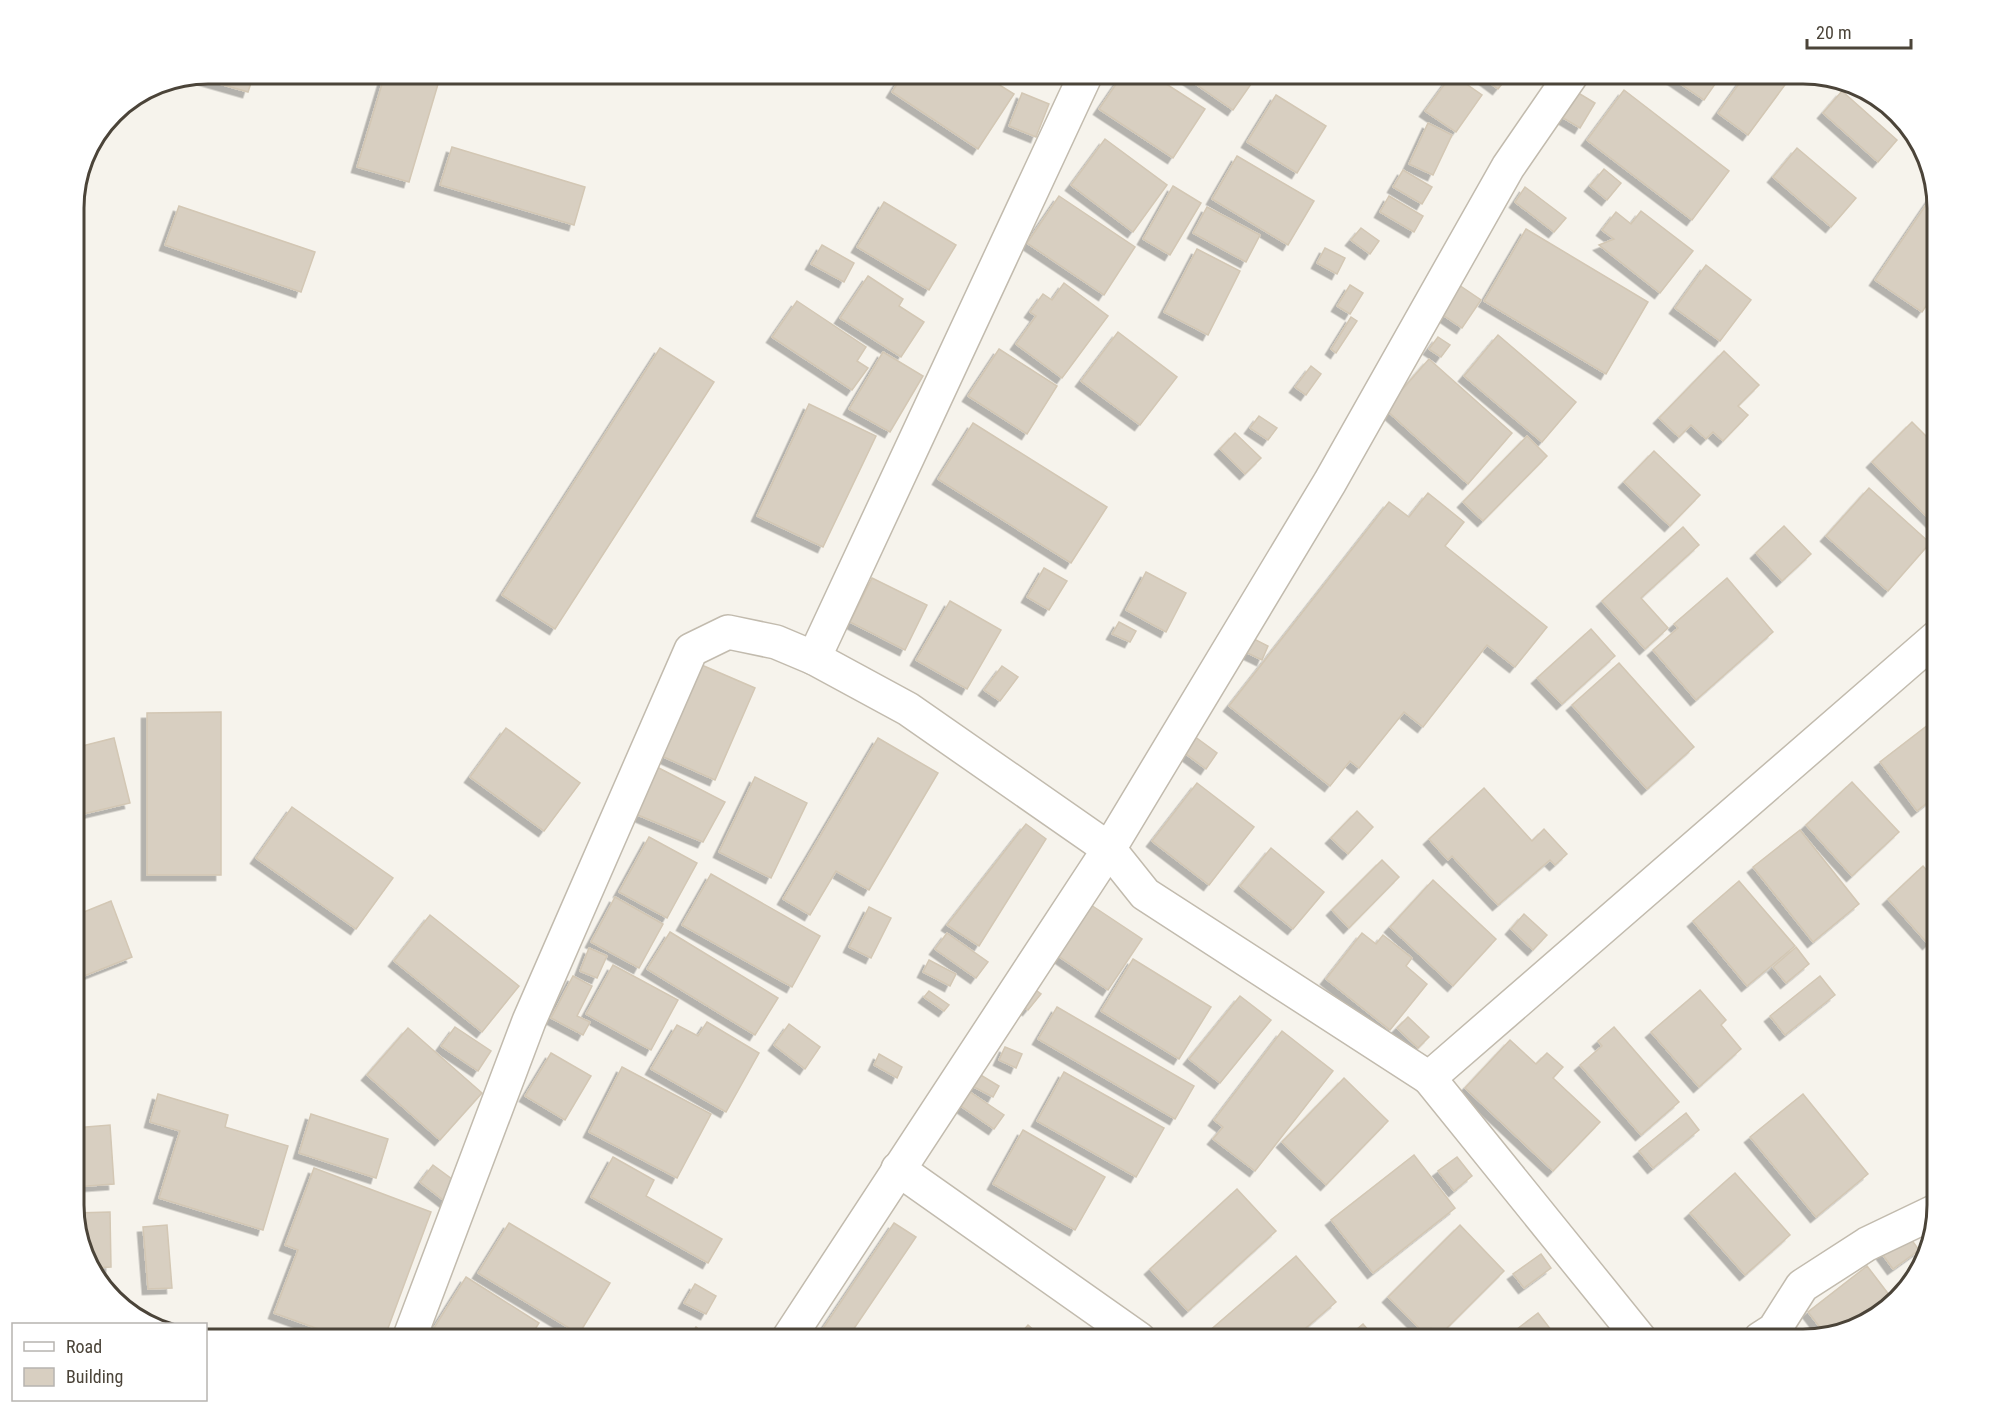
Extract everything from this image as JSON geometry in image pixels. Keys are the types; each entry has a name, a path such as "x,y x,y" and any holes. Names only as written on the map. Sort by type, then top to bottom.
{"street":[{"path":"814,658 1081,84"},
{"path":"795,1329 1108,849 1330,482 1508,167 1565,84"},
{"path":"413,1329 529,1021 691,650 728,632 776,642 814,658 908,709 1108,849 1145,894 1429,1078 1631,1329"},
{"path":"1429,1078 1927,647"},
{"path":"898,1169 1123,1329"},
{"path":"1775,1329 1802,1286 1867,1244 1927,1215"}],"building":[{"path":"220,84 251,84 248,92"},
{"path":"382,84 438,84 409,182 357,167"},
{"path":"897,84 998,84 1014,94 978,149 892,92"},
{"path":"1116,84 1166,84 1205,109 1173,158 1099,109"},
{"path":"1195,84 1251,84 1233,110"},
{"path":"1445,84 1466,84 1482,95 1456,132 1425,111"},
{"path":"1491,84 1502,84 1498,89"},
{"path":"1681,84 1715,84 1704,100"},
{"path":"1739,84 1786,84 1748,135 1718,113"},
{"path":"1624,90 1729,171 1692,220 1587,140"},
{"path":"1575,91 1595,103 1580,128 1560,116"},
{"path":"1842,91 1897,140 1878,162 1823,113"},
{"path":"1022,93 1049,104 1036,137 1009,126"},
{"path":"1276,95 1326,126 1297,173 1247,142"},
{"path":"1428,123 1452,135 1433,175 1409,164"},
{"path":"1105,139 1167,185 1133,232 1071,185"},
{"path":"452,147 585,187 574,225 440,185"},
{"path":"1797,148 1856,198 1831,227 1773,177"},
{"path":"1237,156 1314,201 1288,245 1212,199"},
{"path":"1604,169 1621,183 1607,200 1590,186"},
{"path":"1403,170 1432,187 1422,204 1393,187"},
{"path":"1173,186 1201,203 1170,255 1143,239"},
{"path":"1525,187 1566,218 1554,232 1515,202"},
{"path":"1059,196 1135,247 1104,295 1027,243"},
{"path":"1389,196 1423,216 1414,232 1380,212"},
{"path":"884,202 956,245 929,290 857,247"},
{"path":"1927,204 1927,305 1922,312 1875,280"},
{"path":"179,206 315,252 301,292 165,245"},
{"path":"1207,207 1260,235 1246,262 1193,233"},
{"path":"1641,211 1693,251 1660,293 1599,245 1614,239 1602,230 1616,212 1631,224"},
{"path":"1361,228 1379,241 1370,254 1351,240"},
{"path":"1526,229 1648,302 1606,374 1484,301"},
{"path":"822,245 854,263 844,282 811,264"},
{"path":"1325,248 1345,258 1337,274 1317,263"},
{"path":"1197,249 1240,271 1208,335 1164,312"},
{"path":"1706,265 1751,300 1720,341 1675,308"},
{"path":"868,276 903,299 899,306 924,322 901,357 840,318"},
{"path":"1064,283 1108,316 1062,378 1016,344 1036,316 1030,312 1043,294 1052,300"},
{"path":"1350,285 1363,293 1350,314 1337,306"},
{"path":"1459,285 1481,300 1462,328 1440,313"},
{"path":"797,301 866,347 857,361 868,368 852,390 772,337"},
{"path":"1351,317 1357,321 1336,353 1331,349"},
{"path":"1118,332 1177,377 1140,425 1081,381"},
{"path":"1498,335 1576,402 1542,442 1464,376"},
{"path":"1438,337 1450,345 1441,357 1429,349"},
{"path":"660,348 714,382 555,629 502,595"},
{"path":"999,349 1057,386 1027,434 968,396"},
{"path":"1724,351 1759,385 1738,406 1748,415 1723,441 1713,432 1706,439 1691,425 1679,437 1659,418"},
{"path":"883,352 923,376 890,432 849,409"},
{"path":"1429,359 1512,433 1468,484 1385,409"},
{"path":"1311,366 1321,374 1306,395 1295,387"},
{"path":"809,404 876,436 823,547 757,516"},
{"path":"1259,416 1277,428 1268,440 1250,428"},
{"path":"1912,422 1927,437 1927,517 1872,462"},
{"path":"973,423 1107,507 1071,563 938,479"},
{"path":"1235,433 1261,458 1245,474 1220,449"},
{"path":"1527,436 1547,456 1483,521 1463,502"},
{"path":"1654,451 1700,495 1670,526 1624,482"},
{"path":"1869,488 1927,540 1927,546 1888,591 1826,536"},
{"path":"1428,493 1464,522 1445,546 1547,627 1515,667 1487,645 1423,727 1404,712 1359,768 1350,761 1330,786 1229,706 1389,502 1409,517"},
{"path":"1784,526 1811,554 1782,581 1756,553"},
{"path":"1683,527 1699,545 1641,598 1668,628 1645,649 1602,601"},
{"path":"1044,568 1067,581 1049,610 1027,597"},
{"path":"1146,572 1186,593 1166,632 1126,610"},
{"path":"872,578 927,605 905,650 850,622"},
{"path":"1727,578 1773,632 1696,700 1653,650 1678,628 1674,624"},
{"path":"950,601 1001,630 967,689 916,660"},
{"path":"1119,622 1136,631 1130,642 1112,634"},
{"path":"1591,629 1615,656 1562,704 1537,678"},
{"path":"1248,636 1268,646 1262,660 1241,650"},
{"path":"697,663 755,688 715,780 657,754"},
{"path":"1619,663 1694,747 1647,789 1572,705"},
{"path":"1002,666 1018,677 1000,701 984,690"},
{"path":"221,712 221,875 147,875 147,713"},
{"path":"1927,726 1927,803 1917,811 1880,762"},
{"path":"506,728 580,783 544,831 470,777"},
{"path":"1194,736 1217,753 1206,769 1182,751"},
{"path":"114,738 130,803 84,814 84,746"},
{"path":"878,738 938,773 869,890 836,871 810,915 783,899"},
{"path":"653,765 725,802 703,842 633,813"},
{"path":"755,777 807,803 771,878 719,852"},
{"path":"1852,782 1899,832 1852,876 1806,825"},
{"path":"1197,783 1254,827 1209,885 1152,841"},
{"path":"1484,788 1532,841 1544,829 1567,854 1555,865 1550,860 1498,905 1452,856 1448,860 1429,839"},
{"path":"292,807 393,878 356,929 256,858"},
{"path":"1357,811 1373,827 1348,854 1331,838"},
{"path":"1026,824 1046,839 979,946 947,925"},
{"path":"1800,830 1859,904 1813,942 1753,867"},
{"path":"649,837 697,863 667,918 619,892"},
{"path":"1271,848 1324,892 1293,929 1240,886"},
{"path":"1382,860 1399,877 1349,928 1332,910"},
{"path":"1923,866 1927,871 1927,943 1888,899"},
{"path":"711,874 820,936 792,987 682,925"},
{"path":"1433,880 1496,939 1453,986 1390,927"},
{"path":"1739,881 1795,946 1747,986 1693,921"},
{"path":"615,897 663,924 639,968 591,942"},
{"path":"111,901 132,957 84,976 84,912"},
{"path":"1085,901 1142,939 1108,990 1051,951"},
{"path":"869,907 891,918 871,958 849,947"},
{"path":"1524,914 1547,935 1533,950 1511,929"},
{"path":"430,915 519,986 482,1032 394,961"},
{"path":"670,932 778,998 755,1035 647,969"},
{"path":"947,933 988,962 976,978 935,949"},
{"path":"1362,933 1376,944 1383,935 1412,958 1406,966 1427,984 1390,1030 1326,979"},
{"path":"1796,947 1809,964 1786,983 1773,967"},
{"path":"589,948 607,956 597,978 580,971"},
{"path":"1133,959 1211,1007 1179,1059 1101,1011"},
{"path":"929,960 956,974 950,986 923,972"},
{"path":"613,965 678,1000 651,1050 586,1014"},
{"path":"573,976 592,986 577,1016 590,1022 583,1035 551,1018"},
{"path":"1820,976 1835,995 1785,1035 1770,1016"},
{"path":"1026,983 1041,994 1028,1010 1014,999"},
{"path":"1700,990 1726,1020 1721,1025 1741,1049 1699,1087 1651,1032"},
{"path":"929,991 949,1005 944,1011 924,997"},
{"path":"1240,996 1271,1020 1220,1083 1189,1059"},
{"path":"1057,1007 1194,1086 1175,1119 1038,1039"},
{"path":"1408,1017 1429,1037 1418,1048 1397,1028"},
{"path":"707,1022 759,1053 726,1112 651,1069 677,1025 698,1036"},
{"path":"789,1024 820,1047 805,1069 774,1045"},
{"path":"455,1027 491,1051 478,1071 441,1046"},
{"path":"1614,1027 1679,1102 1641,1135 1580,1065 1602,1046 1598,1041"},
{"path":"408,1028 482,1093 440,1140 367,1075"},
{"path":"1282,1031 1333,1071 1255,1171 1213,1139 1223,1127 1214,1120"},
{"path":"1510,1040 1536,1064 1547,1053 1563,1067 1553,1078 1600,1122 1553,1171 1465,1088"},
{"path":"1005,1047 1022,1054 1016,1068 999,1060"},
{"path":"551,1053 591,1076 565,1120 525,1096"},
{"path":"879,1054 902,1067 897,1078 874,1065"},
{"path":"622,1067 711,1114 677,1178 589,1132"},
{"path":"1064,1072 1164,1128 1136,1177 1037,1121"},
{"path":"979,1074 999,1086 993,1097 972,1086"},
{"path":"1344,1078 1388,1121 1326,1185 1282,1142"},
{"path":"961,1086 1004,1115 994,1129 952,1100"},
{"path":"158,1094 228,1115 225,1127 288,1146 263,1230 159,1198 180,1131 150,1122"},
{"path":"1803,1094 1868,1174 1816,1217 1750,1137"},
{"path":"1686,1113 1699,1130 1653,1168 1639,1151"},
{"path":"311,1114 388,1139 376,1178 299,1153"},
{"path":"110,1125 114,1184 84,1186 84,1127"},
{"path":"1023,1130 1105,1177 1075,1230 993,1184"},
{"path":"1414,1155 1455,1208 1373,1273 1331,1220"},
{"path":"613,1157 654,1180 646,1196 722,1239 708,1263 591,1197"},
{"path":"1457,1157 1472,1176 1454,1191 1438,1171"},
{"path":"433,1165 460,1185 447,1203 420,1182"},
{"path":"314,1168 431,1212 388,1329 318,1329 274,1313 298,1250 285,1245"},
{"path":"1735,1173 1790,1235 1745,1275 1690,1213"},
{"path":"1237,1189 1276,1231 1188,1311 1150,1269"},
{"path":"110,1212 111,1267 101,1267 93,1252 84,1213"},
{"path":"509,1223 610,1283 582,1329 571,1329 478,1273"},
{"path":"894,1223 916,1237 854,1329 823,1329"},
{"path":"167,1225 172,1288 148,1289 143,1227"},
{"path":"1460,1225 1504,1271 1446,1329 1420,1329 1388,1297"},
{"path":"1908,1235 1918,1249 1893,1269 1882,1254"},
{"path":"1541,1254 1551,1268 1524,1288 1513,1274"},
{"path":"1296,1256 1336,1302 1305,1329 1212,1329"},
{"path":"1867,1266 1889,1294 1865,1312 1835,1325 1820,1328 1808,1312"},
{"path":"466,1277 539,1323 535,1329 433,1329"},
{"path":"695,1284 716,1296 706,1314 684,1303"},
{"path":"1538,1313 1550,1329 1517,1329"},
{"path":"1363,1324 1367,1329 1357,1329"}]}
